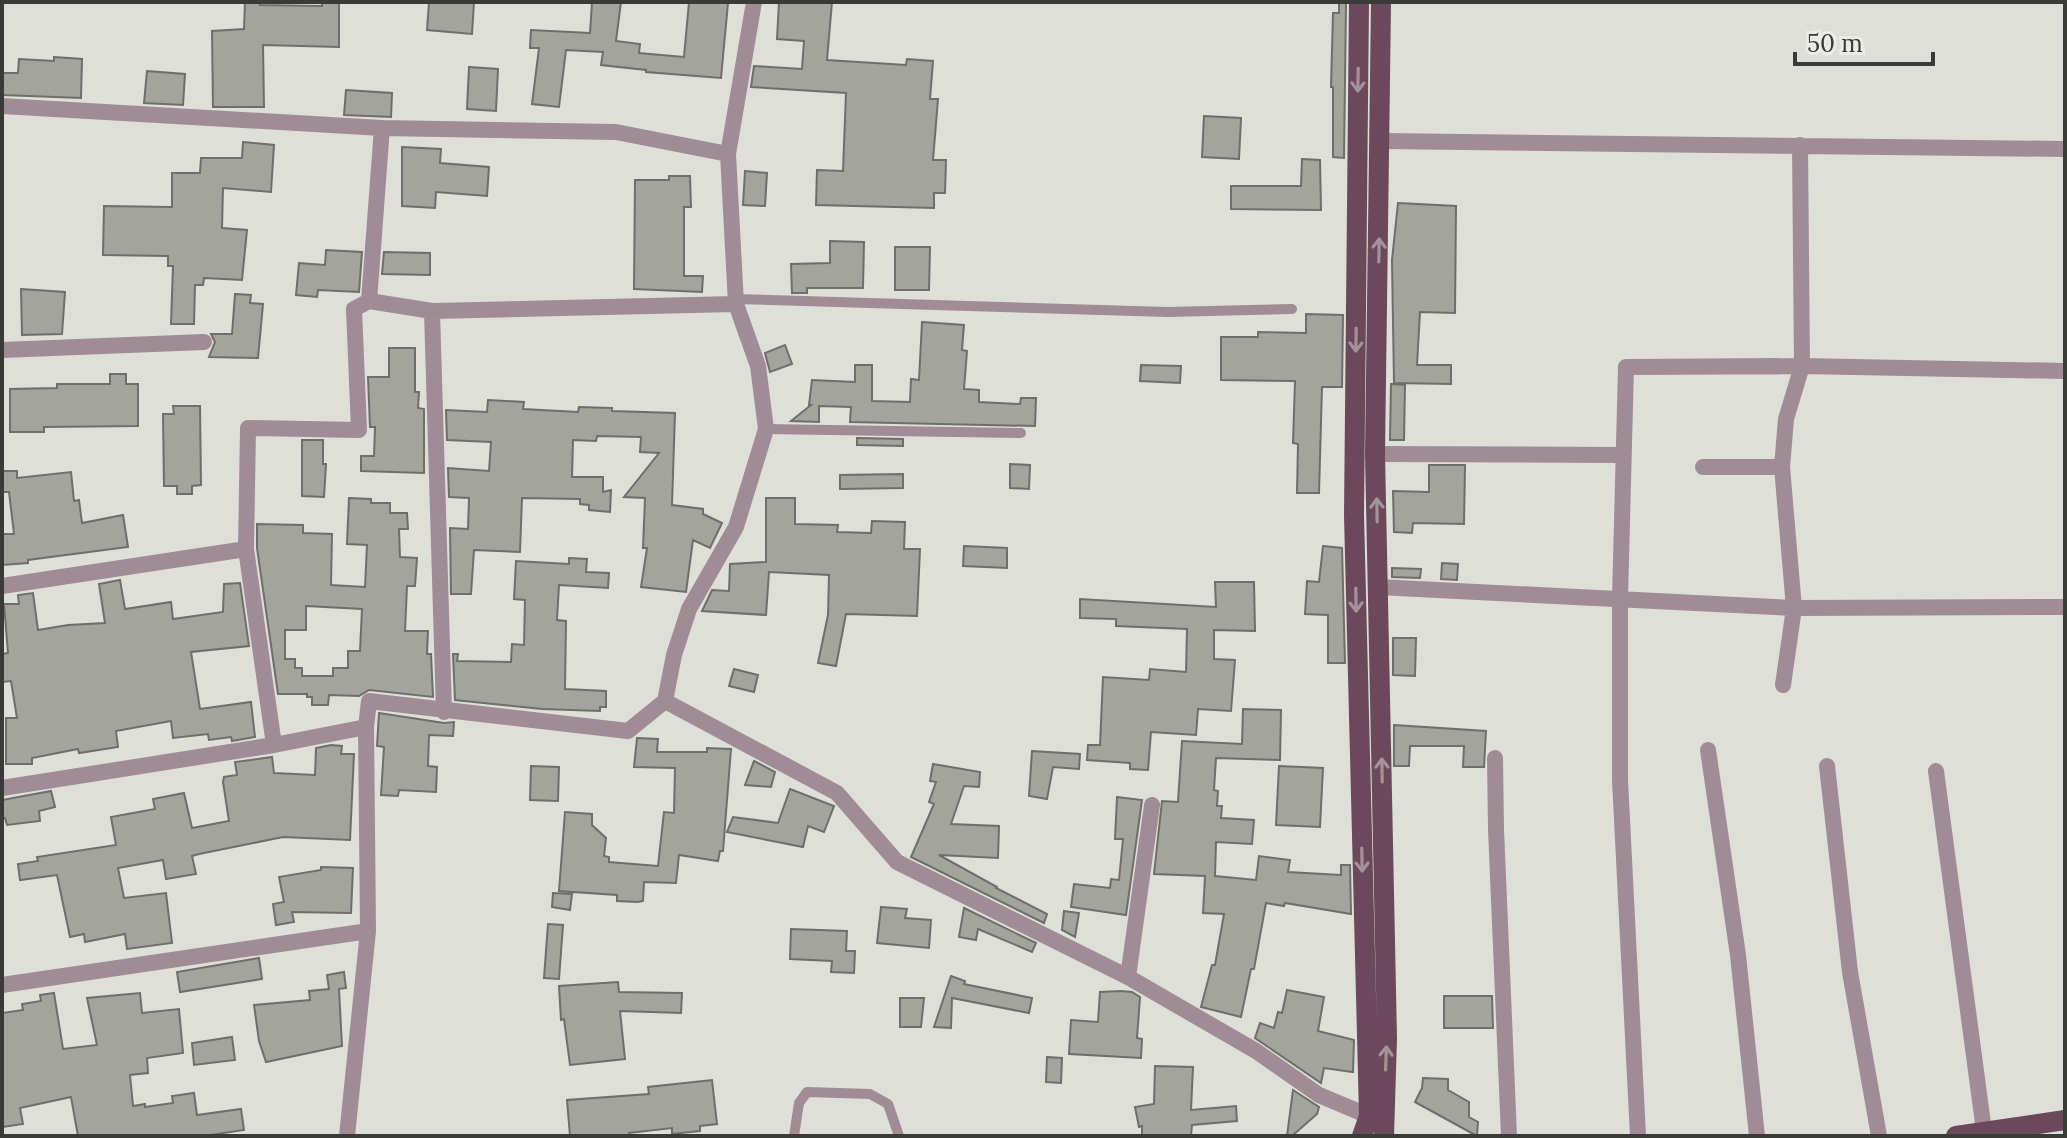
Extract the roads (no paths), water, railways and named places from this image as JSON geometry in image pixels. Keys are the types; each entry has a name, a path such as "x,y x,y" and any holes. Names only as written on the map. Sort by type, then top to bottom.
{"main road":[{"path":"1359,2 1354,515 1369,1116 1362,1136"},
{"path":"1381,2 1375,454 1387,1039 1384,1136"},
{"path":"1956,1136 2057,1126"}],"street":[{"path":"347,1136 368,931 366,727 369,701 628,731 665,701 674,655 689,609 736,527 766,429 758,366 735,302 728,154 754,2"},
{"path":"2,106 382,128 616,132 728,154"},
{"path":"369,301 382,128"},
{"path":"1381,141 2065,149"},
{"path":"1783,685 1794,608 1782,467 1786,419 1802,366 1800,145"},
{"path":"274,745 246,549 248,428 359,430 354,309 369,301 432,311 735,302"},
{"path":"432,311 444,712"},
{"path":"2,350 204,342"},
{"path":"1638,1136 1620,780 1622,455 1626,367 1802,366 2065,371"},
{"path":"1375,454 1622,455"},
{"path":"1703,467 1782,467"},
{"path":"2,586 246,549"},
{"path":"1378,587 1794,608 2065,607"},
{"path":"665,701 837,793 897,862 1128,977 1256,1051 1319,1095 1369,1116"},
{"path":"2,788 274,745 366,727"},
{"path":"1708,750 1738,955 1757,1136"},
{"path":"1495,758 1509,1136"},
{"path":"1827,766 1850,972 1879,1136"},
{"path":"1936,771 1984,1131"},
{"path":"1128,977 1152,805"},
{"path":"2,985 368,931"}],"lane":[{"path":"735,302 1168,312 1292,309"},
{"path":"766,429 1021,433"},
{"path":"794,1136 799,1103 807,1092 870,1094 888,1104 899,1136"}]}
